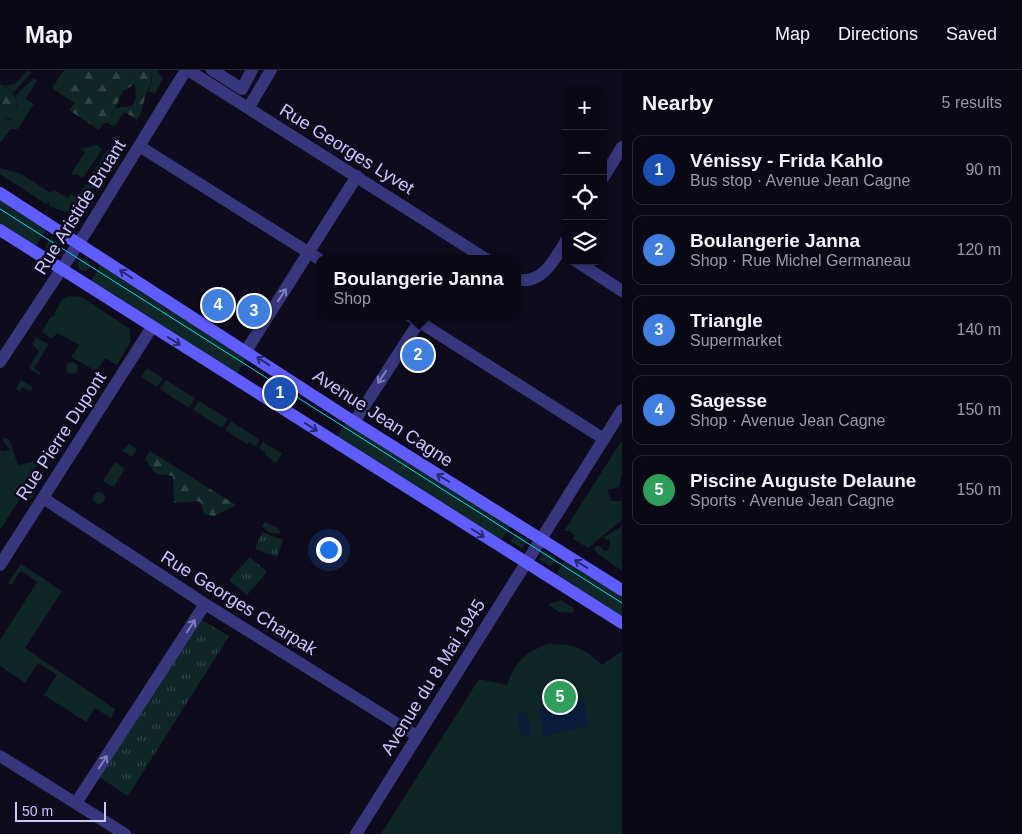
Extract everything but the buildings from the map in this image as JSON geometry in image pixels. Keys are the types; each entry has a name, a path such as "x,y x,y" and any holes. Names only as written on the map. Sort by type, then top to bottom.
{"street":[{"name":"Rue Georges Lyvet","path":"187,70 249,107 480,255"},
{"name":"Rue Aristide Bruant","path":"0,362 187,70"},
{"path":"212,70 242,89 252,70"},
{"path":"249,107 271,70"},
{"path":"140,146 314,256"},
{"path":"605,175 622,147"},
{"path":"246,350 314,256 357,176"},
{"name":"Avenue Jean Cagne","path":"0,193 246,350 354,422 622,590"},
{"path":"0,230 622,623"},
{"path":"521,280 526,282 537,279 562,251"},
{"path":"582,265 622,291"},
{"path":"354,422 413,320"},
{"path":"416,320 604,440"},
{"name":"Rue Pierre Dupont","path":"0,565 152,327"},
{"name":"Avenue du 8 Mai 1945","path":"356,834 622,410"},
{"name":"Rue Georges Charpak","path":"43,498 205,604 417,736"},
{"path":"76,804 205,604"},
{"path":"0,756 125,834"}],"green space":[{"path":"64,70 73,70 59,93 52,88"},
{"path":"73,70 150,70 151,84 137,120 128,114 136,98 135,84 123,91 108,123 104,123 99,130 69,110 75,103 59,93"},
{"path":"150,70 157,70 163,79 155,93 148,92 152,81"},
{"path":"27,71 32,72 13,93 4,85 15,84"},
{"path":"34,78 37,80 26,99 34,104 18,129 11,129 0,143 0,122 2,118 10,120 18,108 15,96"},
{"path":"0,84 10,90 15,98 17,108 16,119 3,118 0,121"},
{"path":"132,106 128,114 124,112 114,127 108,123 115,108"},
{"path":"97,145 102,149 83,178 76,174 74,176 71,174 85,152 81,149"},
{"path":"107,150 115,155 111,156 97,184 90,189 87,198 80,207 65,212 49,206 50,203 46,204 0,174 0,168 21,174 51,193 54,190 68,198 71,194 78,197"},
{"path":"0,200 46,230 36,246 0,223"},
{"path":"51,238 61,244 56,254 45,247"},
{"path":"86,259 89,260 89,270 82,271 79,270 78,263 79,260"},
{"path":"101,264 247,357 237,374 91,281"},
{"path":"69,296 82,297 130,329 130,343 117,365 105,358 96,371 71,357 79,345 57,333 52,339 42,332 50,318 56,314 54,313 63,299"},
{"path":"36,338 49,344 34,368 41,373 40,375 29,368 39,351 32,344"},
{"path":"70,362 74,362 78,368 74,374 70,374 66,370 66,366"},
{"path":"147,368 163,378 157,387 141,377"},
{"path":"21,380 33,387 30,392 22,387 20,391 16,389"},
{"path":"166,380 195,398 189,408 160,389"},
{"path":"199,401 228,419 222,428 193,410"},
{"path":"347,420 512,524 501,541 337,437"},
{"path":"231,421 260,440 256,446 249,442 247,444 225,430"},
{"path":"3,438 9,439 18,465 41,460 26,483 26,490 31,484 37,488 32,487 30,491 35,494 31,499 23,494 0,530 0,450 10,449 4,443"},
{"path":"622,440 622,474 619,487 607,490 612,501 622,501 622,520 588,548 573,539 575,535 569,531 564,531"},
{"path":"263,442 282,453 276,463 259,448"},
{"path":"129,444 137,449 132,457 122,451"},
{"path":"150,451 236,505 214,516 204,514 201,503 197,501 174,503 173,476 156,474 145,459"},
{"path":"115,462 125,468 114,487 103,481"},
{"path":"99,492 105,498 99,504 93,498"},
{"path":"265,522 278,528 281,533 267,531 262,525"},
{"path":"622,526 622,571 597,553 594,548 599,545 604,551 609,550 610,541 603,538"},
{"path":"262,532 283,540 277,557 255,549"},
{"path":"516,533 528,540 522,549 510,541"},
{"path":"544,550 556,558 551,567 539,559"},
{"path":"250,557 267,572 247,595 229,580"},
{"path":"566,558 622,594 622,618 555,576"},
{"path":"21,564 62,591 25,648 115,709 111,718 95,708 86,722 44,695 57,675 38,663 25,683 0,666 0,640 37,582 21,571 11,585 8,583"},
{"path":"561,600 573,608 573,613 559,612 548,604"},
{"path":"200,619 229,636 128,796 99,777"},
{"path":"547,644 571,646 583,650 602,665 622,651 622,834 381,834 479,679 507,685 514,669 522,659 532,651"}],"water":[{"path":"583,699 589,726 544,736 538,709"},
{"path":"526,712 531,734 522,736 517,714"}],"tram line":[{"path":"0,209 622,603"}],"place":[{"name":"Sagesse","path":"218,305"},
{"name":"Triangle","path":"254,311"},
{"name":"Boulangerie Janna","path":"418,355"},
{"name":"Vénissy - Frida Kahlo","path":"280,393"},
{"name":"Piscine Auguste Delaune","path":"560,697"}]}
